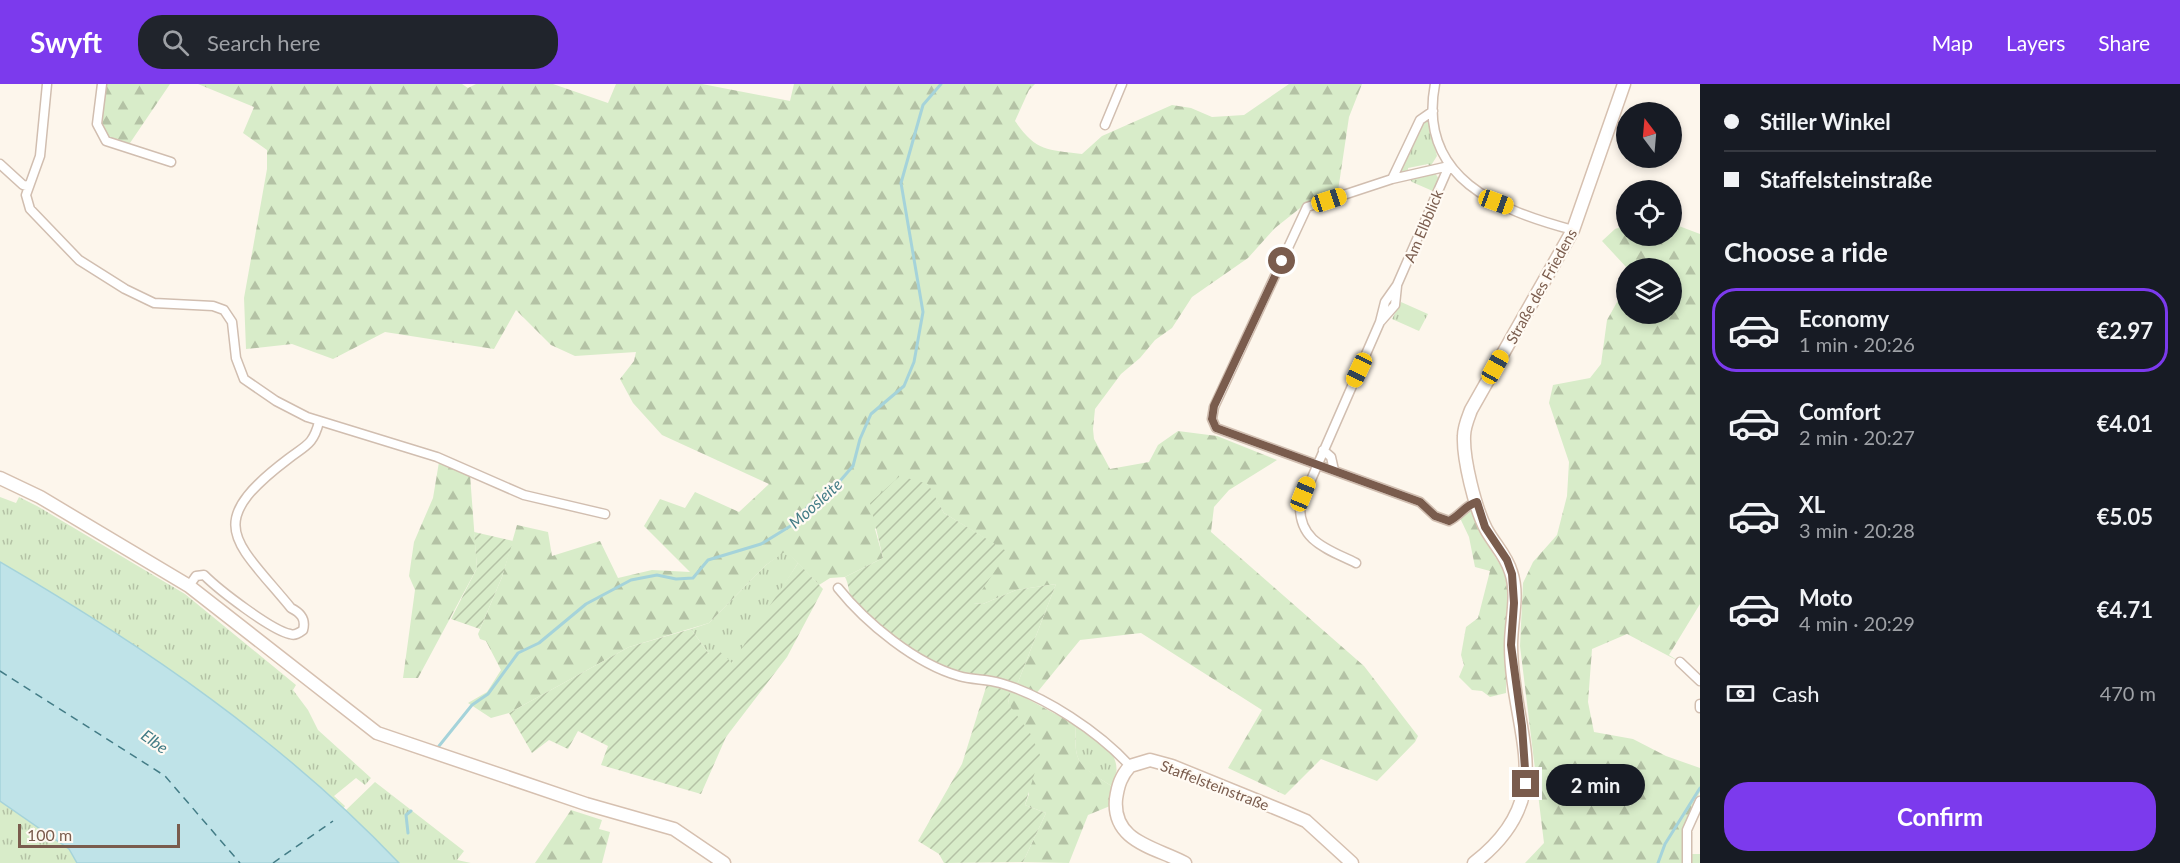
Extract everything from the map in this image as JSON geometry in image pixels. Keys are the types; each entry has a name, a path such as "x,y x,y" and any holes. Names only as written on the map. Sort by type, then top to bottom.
{"street":[{"path":"47,84 40,156 26,195 30,209 79,260 125,289 154,303 213,306 224,310 232,322 236,358 244,379 276,401 319,422 437,457 524,495 605,514"},
{"path":"102,84 97,124 106,141 171,162"},
{"path":"1105,125 1122,84"},
{"path":"1435,84 1433,111 1436,141 1449,166 1484,197 1573,230"},
{"name":"Straße des Friedens","path":"1474,863 1500,841 1512,826 1523,800 1526,784 1522,726 1511,645 1514,603 1512,574 1507,560 1485,527 1477,502 1464,448 1467,420 1573,230 1624,84"},
{"path":"1392,179 1420,120 1433,111"},
{"path":"0,164 23,185 28,186"},
{"path":"1449,166 1392,179 1307,207 1214,406 1212,419 1216,428 1420,502 1435,516 1449,521 1457,518 1470,504 1477,502"},
{"name":"Am Elbblick","path":"1356,563 1319,544 1303,530 1299,518 1300,505 1380,322 1395,305 1397,285 1449,166"},
{"path":"189,586 196,576 204,575 246,609 288,634 297,634 303,630 304,622 301,614 291,608 241,546 233,524 239,506 251,489 315,439 319,422"},
{"path":"1323,450 1331,457 1334,470"},
{"path":"0,478 40,497 189,586 377,734 575,801 674,829 724,863"},
{"path":"838,588 855,610 919,657 960,677 1000,683 1032,697 1092,730 1130,766 1118,787 1115,807 1119,826 1132,839 1185,863"},
{"path":"1680,662 1700,681"},
{"name":"Staffelsteinstraße","path":"1130,766 1150,760 1172,766 1294,815 1306,821 1352,863"},
{"path":"1688,863 1687,830 1700,801"}],"green space":[{"path":"105,84 170,84 130,143 118,142 104,131 101,114"},
{"path":"198,84 462,84 468,88 476,84 553,84 608,103 616,84 702,84 790,101 794,84 1035,84 1029,90 1015,121 1036,144 1051,150 1082,154 1102,136 1172,105 1191,108 1212,117 1244,115 1289,84 1362,84 1349,117 1338,191 1304,205 1275,228 1248,258 1192,297 1172,328 1155,340 1140,358 1121,374 1095,409 1093,429 1094,439 1110,469 1149,462 1158,445 1178,431 1217,436 1277,460 1229,490 1214,507 1211,532 1364,666 1418,736 1415,742 1377,781 1321,759 1285,795 1228,768 1262,710 1141,633 1080,640 1035,695 1017,685 1056,584 1016,590 983,604 972,603 1007,552 944,513 927,484 875,529 883,558 845,577 830,578 819,585 786,551 766,565 709,623 629,647 509,713 491,718 468,703 487,692 501,670 486,641 480,639 478,634 502,577 517,525 548,532 552,556 600,541 618,578 652,570 690,572 644,526 660,499 685,508 695,492 739,512 769,484 662,435 633,403 620,379 634,361 636,352 575,356 551,345 516,310 494,349 385,332 333,359 292,344 246,349 244,298 267,169 267,150 243,133 254,107"},
{"path":"1428,120 1437,156 1430,167 1428,164 1408,168 1408,172 1403,173 1400,170 1421,124"},
{"path":"1435,173 1439,179 1435,192 1412,182 1409,178"},
{"path":"1682,227 1700,234 1700,604 1669,655 1680,662 1627,634 1592,649 1588,702 1594,732 1633,739 1666,756 1700,768 1700,792 1682,830 1683,854 1700,854 1700,863 1525,863 1544,843 1520,646 1523,583 1533,562 1557,535 1567,496 1569,462 1549,403 1553,385 1590,378 1601,364 1607,320 1616,304 1616,324 1682,324 1682,258 1618,258 1602,241 1615,229 1616,246 1682,246"},
{"path":"1401,302 1428,314 1419,331 1392,319"},
{"path":"439,462 470,475 477,568 418,678 403,678 415,590 409,576 414,542 433,498"},
{"path":"900,476 928,484 944,513 1008,552 973,603 983,604 1016,590 1056,584 1017,685 969,676 936,662 871,620 852,599 845,577 883,558 870,503"},
{"path":"0,497 16,503 19,497 37,506 185,594 296,685 293,690 308,710 318,730 371,778 365,785 356,778 334,796 345,806 343,809 304,773 178,676 90,617 0,562"},
{"path":"1472,509 1478,529 1505,573 1509,604 1506,635 1506,693 1490,697 1482,691 1472,690 1459,677 1464,665 1461,655 1466,627 1478,618 1490,571 1475,567 1469,537 1460,518"},
{"path":"474,532 513,541 502,577 480,629 451,619 477,568"},
{"path":"786,550 798,563 741,653 732,663 709,654 691,629 709,623 766,565"},
{"path":"798,563 823,589 787,657 726,737 701,794 601,765 608,746 578,731 568,749 549,740 532,753 509,713 629,647 691,629 709,654 716,648 732,663"},
{"path":"987,684 1011,690 1008,703 1030,733 1040,755 1025,805 1046,813 1023,862 944,863 939,854 918,841 962,764"},
{"path":"1011,690 1076,725 1076,749 1081,763 1113,787 1110,806 1088,815 1069,863 1023,862 1046,813 1025,805 1029,794 1008,703"},
{"path":"1076,725 1102,743 1114,757 1116,775 1113,787 1081,764 1076,749"},
{"path":"375,782 464,851 457,860 471,863 399,863 345,811"},
{"path":"0,801 69,849 77,863 0,863"},
{"path":"571,810 602,820 599,829 610,832 602,863 535,863"}],"water":[{"name":"Elbe","path":"0,562 107,627 210,699 308,777 399,863 77,863 69,849 0,801"}],"waterway":[{"name":"Moosleite","path":"439,746 472,705 488,694 518,653 539,643 586,604 631,580 657,575 676,579 693,578 708,560 761,544 797,522 808,506 833,489 853,466 860,439 871,414 904,386 914,362 923,312 901,183 923,105 941,84"},
{"path":"1658,863 1665,844 1700,788"},
{"name":"Moosleite","path":"408,833 406,815 411,811"}],"ferry route":[{"path":"0,671 165,776 240,863"},
{"path":"273,863 333,821"}],"route":[{"path":"1282,261 1214,406 1212,419 1216,428 1420,502 1435,516 1449,521 1457,518 1470,504 1477,502 1485,527 1507,560 1512,574 1514,603 1511,645 1522,726 1526,784"}]}
